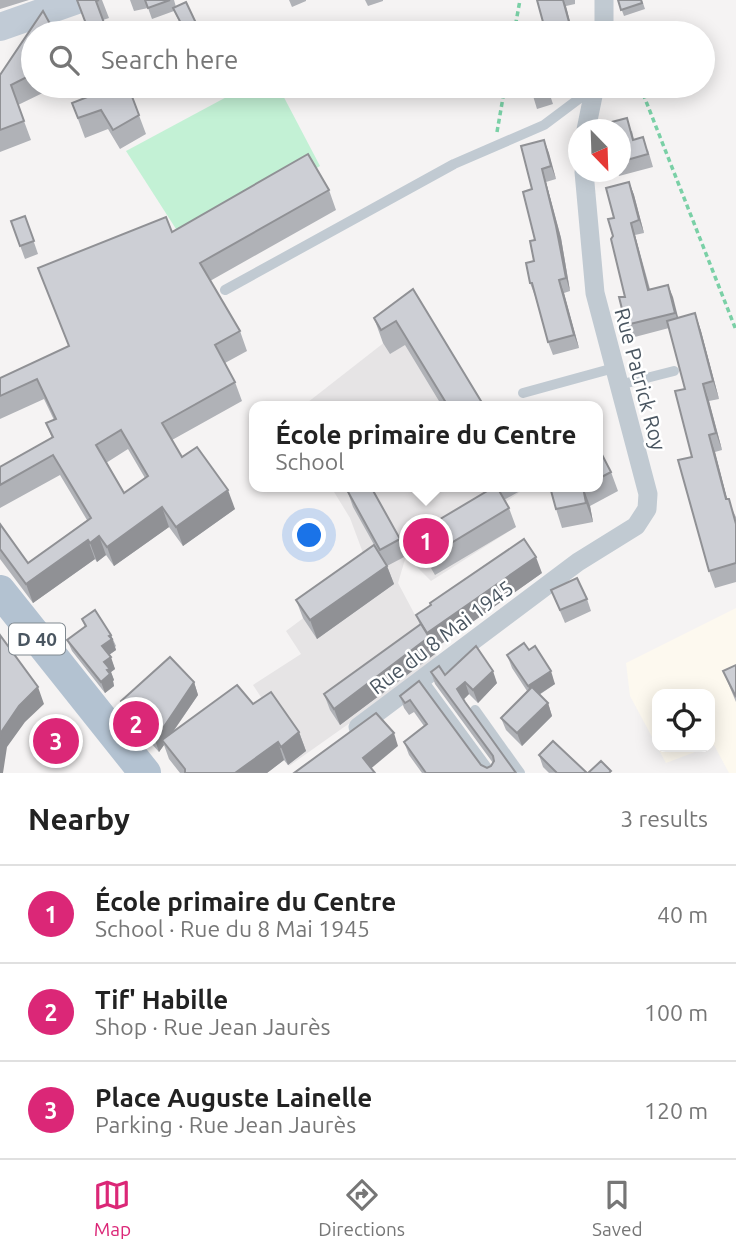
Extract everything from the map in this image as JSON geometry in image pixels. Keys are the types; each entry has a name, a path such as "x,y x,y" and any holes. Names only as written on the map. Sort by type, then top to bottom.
{"main road":[{"name":"D 40","path":"0,591 145,773"},
{"name":"D 40","path":"74,687 125,773"}],"street":[{"path":"0,27 78,0"},
{"path":"604,0 604,21"},
{"path":"588,119 593,98"},
{"name":"Rue Patrick Roy","path":"578,562 636,526 648,509 648,494 595,293 585,182"},
{"name":"Rue du 8 Mai 1945","path":"339,742 578,562"}],"lane":[{"path":"225,290 393,196 495,145 544,125 579,98"},
{"path":"523,393 617,377 674,371"},
{"path":"422,679 491,773"},
{"path":"475,710 520,773"}],"path":[{"path":"516,21 520,0"},
{"path":"495,145 503,98"},
{"path":"645,98 736,330"}],"shaded area":[{"path":"422,313 475,401 309,401"},
{"path":"334,492 520,492 503,504 516,527 431,581 406,556 398,583 439,660 289,766 259,723 272,714 253,685 301,654 286,631 369,569 350,518"},
{"path":"736,608 736,773 729,773 715,747 715,689 652,689 652,737 630,696 626,663"},
{"path":"660,752 695,752 666,763"}],"green space":[{"path":"225,98 284,98 320,166 185,243 126,151"}],"building":[{"path":"77,0 99,0 96,1 103,21 85,21"},
{"path":"145,0 170,0 148,8"},
{"path":"537,0 563,0 569,21 543,21"},
{"path":"618,0 641,0 642,3 621,10"},
{"path":"186,2 195,21 180,21 173,8"},
{"path":"43,11 48,21 36,21"},
{"path":"21,44 21,80 11,85 24,121 0,130 0,75"},
{"path":"85,98 133,98 139,115 113,130 101,110 78,118 72,103"},
{"path":"631,133 633,140 643,137 648,154 631,159"},
{"path":"544,140 551,166 542,169 566,278 559,280 574,335 548,342 526,263 534,261 530,241 535,240 523,192 532,189 521,146"},
{"path":"308,154 329,190 200,263 240,331 215,345 235,382 162,423 182,457 197,447 228,490 176,527 162,507 107,547 99,536 90,543 88,540 26,584 0,549 0,524 28,563 91,518 53,455 0,485 0,467 53,437 46,423 56,419 37,379 0,396 0,378 69,346 38,268 166,217 172,232","holes":["121,430 148,476 124,493 96,445"]},
{"path":"629,182 639,220 631,223 648,290 668,285 675,313 626,325 619,297 625,297 608,219 614,218 606,188"},
{"path":"25,216 34,241 20,246 11,221"},
{"path":"413,289 481,401 445,401 396,321 381,330 374,318"},
{"path":"695,313 713,381 703,384 716,433 709,435 726,499 729,499 736,524 736,563 709,571 678,460 692,457 675,391 685,389 667,321"},
{"path":"603,457 611,472 603,476"},
{"path":"348,492 374,492 400,539 380,550"},
{"path":"486,492 500,492 509,508 428,557 415,534"},
{"path":"551,492 584,492 586,503 556,509"},
{"path":"524,539 536,557 427,633 416,615"},
{"path":"374,545 387,566 310,620 296,600"},
{"path":"577,578 587,599 560,610 551,590"},
{"path":"95,610 112,639 102,646 111,657 104,662 110,669 107,670 110,674 101,682 67,640 86,626 82,619"},
{"path":"421,624 429,637 334,709 324,694"},
{"path":"0,635 38,687 19,706 0,738"},
{"path":"524,643 529,650 535,646 551,671 528,686 507,655"},
{"path":"476,646 493,671 473,690 465,682 457,689 516,773 426,773 404,742 427,724 410,700 405,703 400,696 419,681 481,765 487,768 494,761 431,672 439,666 445,675"},
{"path":"170,657 194,682 155,740 121,701"},
{"path":"736,665 736,697 723,671"},
{"path":"237,685 253,704 271,692 299,732 281,747 278,742 235,773 185,773 185,769 162,740"},
{"path":"532,687 548,703 517,733 501,718"},
{"path":"376,713 394,733 363,758 375,773 294,773"},
{"path":"553,741 587,773 557,773 539,755"},
{"path":"601,761 611,771 609,773 588,773"}],"place":[{"name":"École primaire du Centre","path":"426,541"},
{"name":"Tif' Habille","path":"136,724"},
{"name":"Place Auguste Lainelle","path":"56,741"}]}
